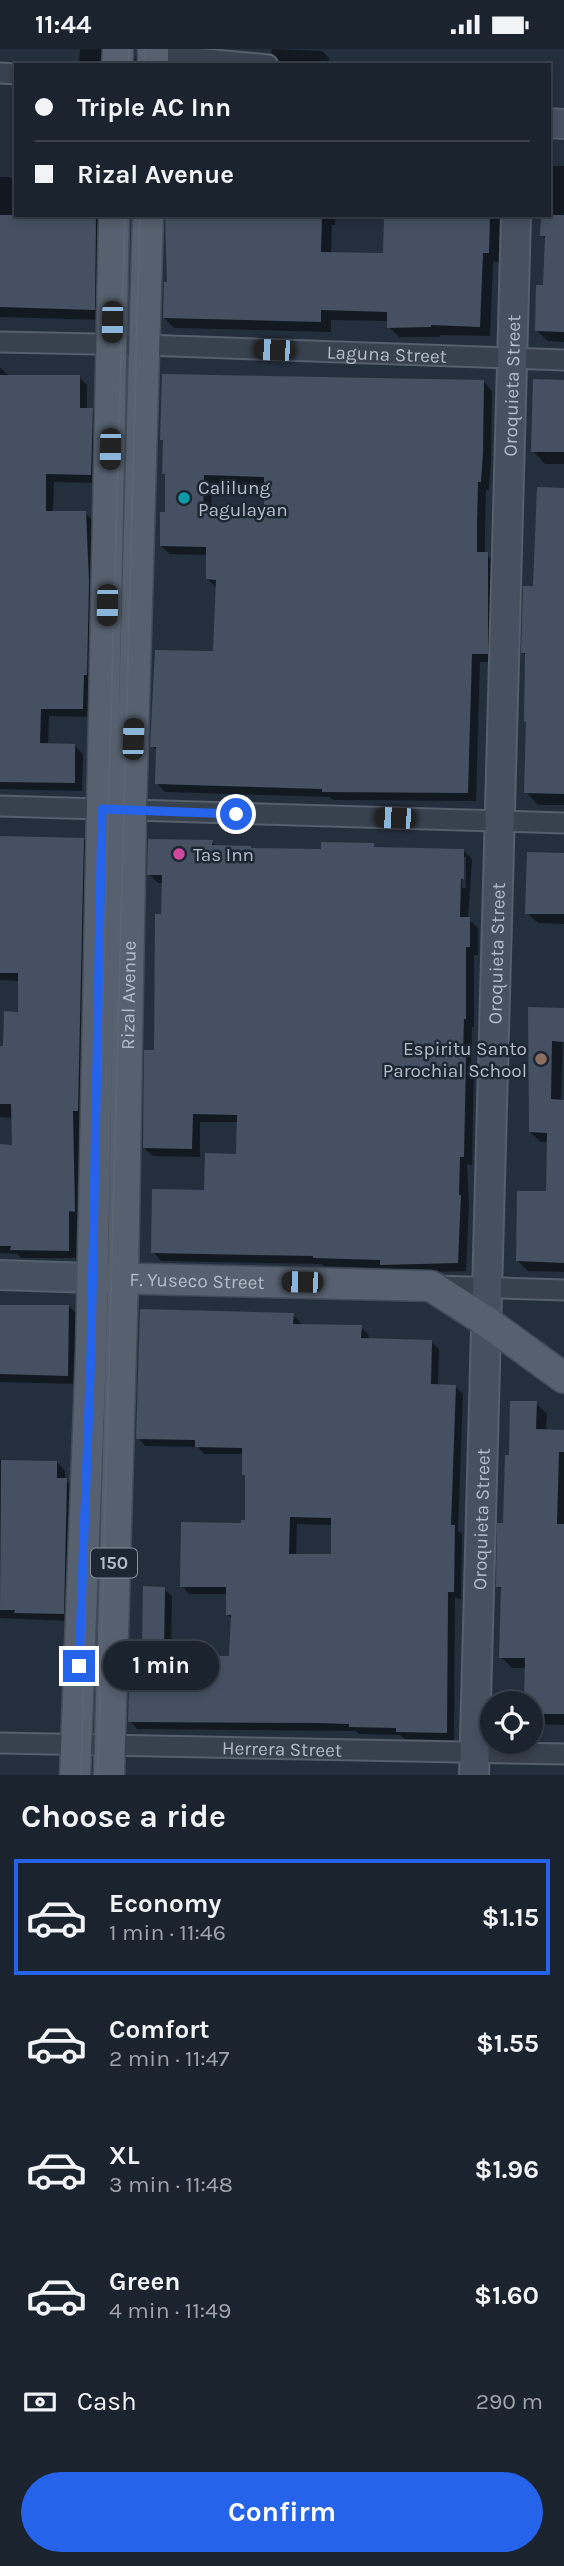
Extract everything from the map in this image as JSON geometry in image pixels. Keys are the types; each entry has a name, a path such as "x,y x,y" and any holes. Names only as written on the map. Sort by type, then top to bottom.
{"main road":[{"name":"Rizal Avenue","path":"109,1775 123,1279 112,344 114,217"},
{"name":"Rizal Avenue","path":"75,1775 92,1278 144,345 148,217"},
{"name":"F. Yuseco Street","path":"92,1278 431,1286"},
{"path":"431,1286 487,1322 564,1378"}],"street":[{"path":"153,56 242,63"},
{"name":"Oroquieta Street","path":"475,1764 516,217"},
{"name":"Laguna Street","path":"0,342 564,361"},
{"path":"0,806 564,823"},
{"name":"F. Yuseco Street","path":"0,1275 92,1278"},
{"name":"F. Yuseco Street","path":"431,1286 564,1290"},
{"name":"Herrera Street","path":"0,1743 110,1745 475,1764 564,1754"}],"building":[{"path":"0,215 96,217 95,310 0,307"},
{"path":"564,215 564,332 535,331 536,285 543,285 545,236 540,236 541,217"},
{"path":"165,217 322,217 321,252 383,253 384,217 490,217 489,253 483,253 480,327 431,325 387,328 387,312 321,310 321,322 163,318 164,282 167,282"},
{"path":"162,374 484,380 477,552 488,552 488,654 472,654 468,793 322,792 322,789 155,784 156,747 150,747 155,650 213,651 216,580 206,579 206,547 160,546 160,512 165,512 165,474 162,474 163,440 160,440","holes":["204,475 264,477 264,517 203,513"]},
{"path":"0,375 80,375 80,408 93,408 91,475 46,474 46,511 86,511 89,581 87,675 84,675 83,709 41,709 40,743 75,744 75,783 0,782"},
{"path":"533,379 564,380 564,452 531,452"},
{"path":"537,487 564,488 564,794 524,793 526,722 525,653 521,653 523,586 533,586"},
{"path":"0,836 84,838 78,1111 73,1111 75,1212 69,1211 69,1251 10,1250 11,1246 0,1246 0,1144 12,1145 11,1104 0,1104 0,1046 3,1046 4,1011 18,1012 18,973 0,973"},
{"path":"148,839 213,840 212,845 251,848 321,849 321,842 374,843 374,847 464,849 460,917 470,917 470,947 466,947 464,1157 460,1157 458,1263 380,1265 380,1260 313,1256 151,1253 152,1189 204,1190 205,1153 236,1154 237,1115 193,1114 192,1149 143,1148 144,1050 154,1050 155,914 161,914 162,875 147,875"},
{"path":"527,852 564,853 564,914 525,914"},
{"path":"528,1007 564,1008 564,1042 552,1041 551,1099 564,1100 564,1263 516,1261 517,1191 546,1191 547,1133 529,1132"},
{"path":"0,1305 69,1305 68,1376 0,1374"},
{"path":"140,1309 294,1313 293,1324 362,1325 361,1338 432,1340 431,1384 456,1385 451,1525 455,1525 454,1592 448,1592 447,1733 396,1732 396,1728 349,1727 349,1724 128,1722 130,1651 142,1652 143,1586 165,1587 164,1652 168,1652 168,1655 229,1656 231,1615 226,1615 226,1587 180,1587 181,1522 241,1523 241,1520 245,1520 242,1448 195,1447 195,1440 136,1439","holes":["290,1517 331,1518 331,1554 289,1554"]},
{"path":"510,1401 537,1401 536,1429 564,1430 564,1452 559,1452 557,1524 564,1524 564,1714 543,1714 543,1691 524,1691 525,1658 499,1658 501,1587 496,1587 497,1523 503,1523 505,1455 509,1455"},
{"path":"1,1460 57,1461 57,1478 67,1478 64,1614 14,1613 15,1610 0,1610"}],"tram line":[{"path":"129,49 129,63"},
{"path":"144,63 145,49"},
{"path":"81,1775 125,217"},
{"path":"98,1775 140,217"}],"place":[{"name":"Calilung Pagulayan","path":"184,498"},
{"name":"Tas Inn","path":"179,854"},
{"name":"Espiritu Santo Parochial School","path":"541,1059"}],"route":[{"path":"79,1666 91,1351 102,809 236,814"}]}
